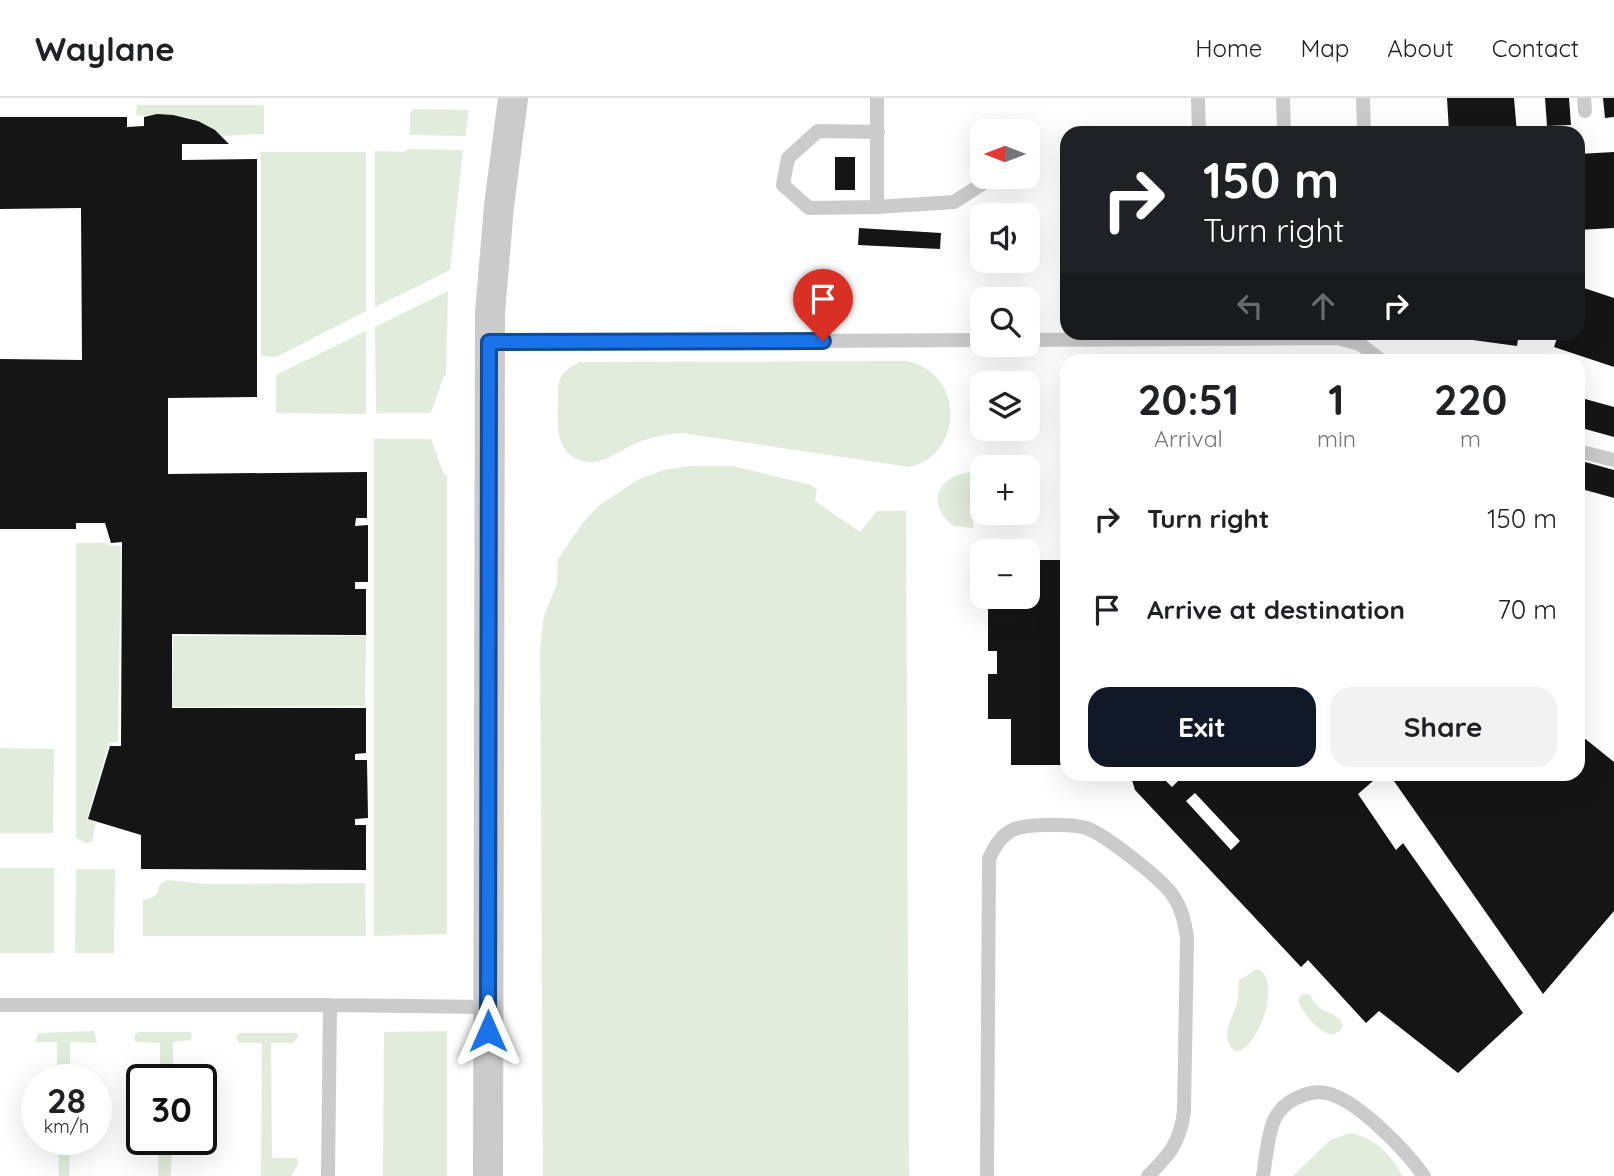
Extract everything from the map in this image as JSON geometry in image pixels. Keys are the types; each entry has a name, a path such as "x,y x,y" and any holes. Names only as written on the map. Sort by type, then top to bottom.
{"street":[{"path":"488,1176 489,342 499,206 513,98"}],"lane":[{"path":"877,98 877,207"},
{"path":"1198,98 1199,126"},
{"path":"1283,98 1284,126"},
{"path":"1363,98 1364,126"},
{"path":"878,132 818,131 788,158 783,184 809,208 954,202 974,189"},
{"path":"489,342 970,340"},
{"path":"1040,340 1060,340"},
{"path":"1345,340 1360,344 1373,354"},
{"path":"1585,453 1614,460"},
{"path":"986,1176 989,859 1004,834 1017,827 1063,825 1086,828 1108,838 1170,892 1183,915 1187,938 1184,1111 1181,1133 1171,1153 1148,1176"},
{"path":"0,1005 488,1007"},
{"path":"328,1176 330,1005"},
{"path":"1263,1176 1273,1121 1282,1108 1294,1098 1309,1093 1325,1093 1340,1098 1364,1113 1415,1164 1423,1176"}],"green space":[{"path":"137,105 264,105 264,134 221,136 198,121 185,117 136,115"},
{"path":"413,109 469,110 465,136 410,135 410,113"},
{"path":"409,149 463,150 450,270 375,307 375,151 404,152"},
{"path":"261,152 366,152 366,311 276,357 261,356"},
{"path":"448,291 446,376 431,413 376,413 375,327"},
{"path":"366,331 366,414 276,413 276,375"},
{"path":"907,361 926,369 940,382 948,397 950,415 947,432 939,448 927,460 909,467 683,433 647,439 606,459 587,462 569,454 563,447 558,430 559,381 566,371 579,362"},
{"path":"374,439 431,439 444,475 447,475 447,934 374,936"},
{"path":"690,466 733,466 811,485 817,489 815,501 860,532 877,511 906,511 909,1176 543,1176 540,648 544,616 557,584 558,559 598,506 639,479 664,470"},
{"path":"970,472 970,525 973,528 954,526 939,509 939,492 943,485 960,474"},
{"path":"76,543 121,546 118,742 109,743 87,819 96,822 92,842 86,843 76,838"},
{"path":"173,636 366,636 365,706 172,707"},
{"path":"0,748 54,749 53,833 0,833"},
{"path":"0,868 54,868 54,953 0,953"},
{"path":"76,869 115,869 114,953 75,953"},
{"path":"167,880 206,884 365,883 366,936 143,936 143,900 155,896 159,885"},
{"path":"1257,969 1265,975 1268,985 1265,1012 1253,1038 1245,1048 1236,1052 1227,1035 1238,1000 1239,980"},
{"path":"1305,993 1310,995 1320,1008 1340,1019 1343,1026 1338,1032 1325,1032 1311,1021 1298,1000"},
{"path":"94,1031 97,1043 70,1042 70,1064 57,1064 57,1042 36,1042 38,1033"},
{"path":"447,1031 447,1176 383,1176 384,1032"},
{"path":"139,1032 192,1034 191,1040 173,1042 173,1064 160,1064 160,1043 135,1042 134,1035"},
{"path":"240,1033 296,1033 299,1036 293,1043 271,1043 272,1158 297,1158 298,1164 291,1176 261,1176 262,1043 239,1043 236,1036"},
{"path":"1350,1133 1367,1138 1381,1148 1402,1176 1293,1176 1330,1140"},
{"path":"58,1155 70,1155 69,1176 59,1176"},
{"path":"159,1155 172,1155 171,1176 158,1176"}],"building":[{"path":"1447,98 1514,98 1516,126 1449,126"},
{"path":"1545,98 1569,98 1571,125 1547,126"},
{"path":"1603,98 1614,98 1614,117 1605,118"},
{"path":"157,114 198,121 215,130 229,144 182,144 182,160 257,159 257,397 168,398 168,474 367,472 367,518 356,518 355,526 368,525 368,582 355,582 355,589 366,589 366,635 172,634 172,708 366,708 366,753 355,754 355,760 367,760 368,818 355,819 355,825 366,825 366,870 141,869 141,835 88,819 110,746 121,746 122,542 111,543 105,523 76,523 76,529 0,529 0,359 82,360 81,208 0,209 0,117 127,117 127,127 144,126 144,117"},
{"path":"1614,152 1614,228 1585,230 1585,154"},
{"path":"835,157 855,157 855,190 835,190"},
{"path":"859,228 941,233 940,249 858,245"},
{"path":"1585,288 1614,298 1614,367 1585,357 1585,354 1575,354 1554,347 1556,340 1585,340"},
{"path":"1473,340 1518,340 1517,346"},
{"path":"1585,399 1614,407 1614,437 1585,429"},
{"path":"1585,462 1614,470 1614,498 1585,490"},
{"path":"1040,560 1060,560 1060,765 1011,765 1011,719 988,719 988,674 997,674 997,651 988,651 988,609 1040,609"},
{"path":"1585,739 1614,762 1614,911 1543,994 1394,781 1585,781"},
{"path":"1132,781 1166,781 1172,787 1178,781 1373,781 1358,794 1396,850 1403,843 1523,1013 1458,1073 1379,1011 1366,1023 1308,960 1301,967 1135,790","holes":["1195,793 1240,841 1231,850 1186,801"]}],"route":[{"path":"488,1031 489,342 823,341"}]}
